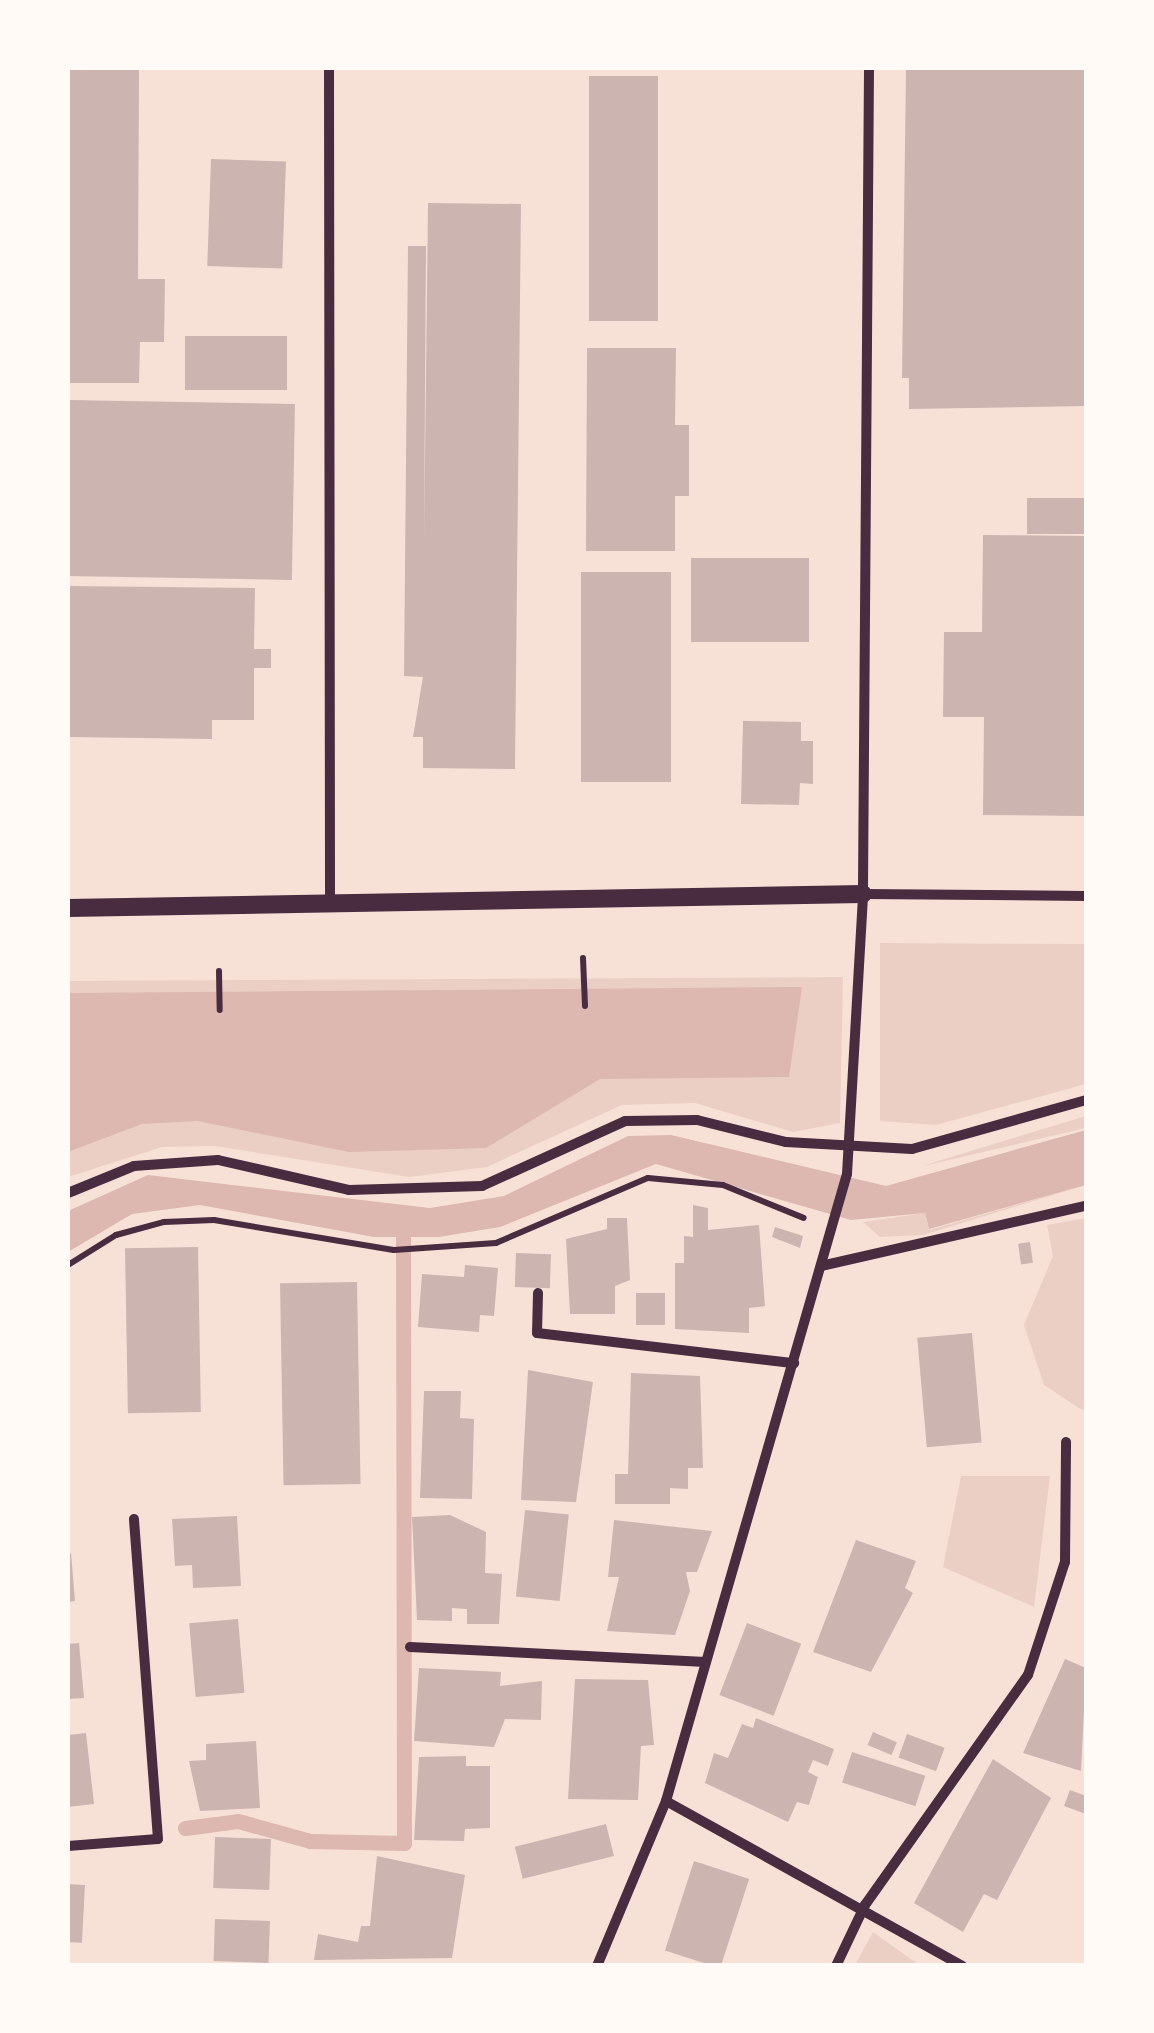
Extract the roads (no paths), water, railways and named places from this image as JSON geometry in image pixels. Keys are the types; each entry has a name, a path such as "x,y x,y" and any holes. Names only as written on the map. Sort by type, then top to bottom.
{"street":[{"path":"329,68 330,907"},
{"path":"597,1966 666,1801 854,1144 863,894 868,68"},
{"path":"68,908 330,907 863,894 1086,896"},
{"path":"68,1193 134,1166 201,1160 349,1190 482,1186 625,1121 697,1120 786,1142 912,1149 1086,1100"},
{"path":"822,1266 1086,1206"},
{"path":"538,1293 537,1334 794,1363"},
{"path":"836,1966 865,1904 1028,1675 1065,1562 1066,1442"},
{"path":"68,1846 158,1838 134,1519"},
{"path":"410,1647 706,1662"},
{"path":"666,1801 865,1904 962,1966"}],"waterway":[{"path":"185,1828 238,1821 310,1841 404,1843 403,1221"}]}
